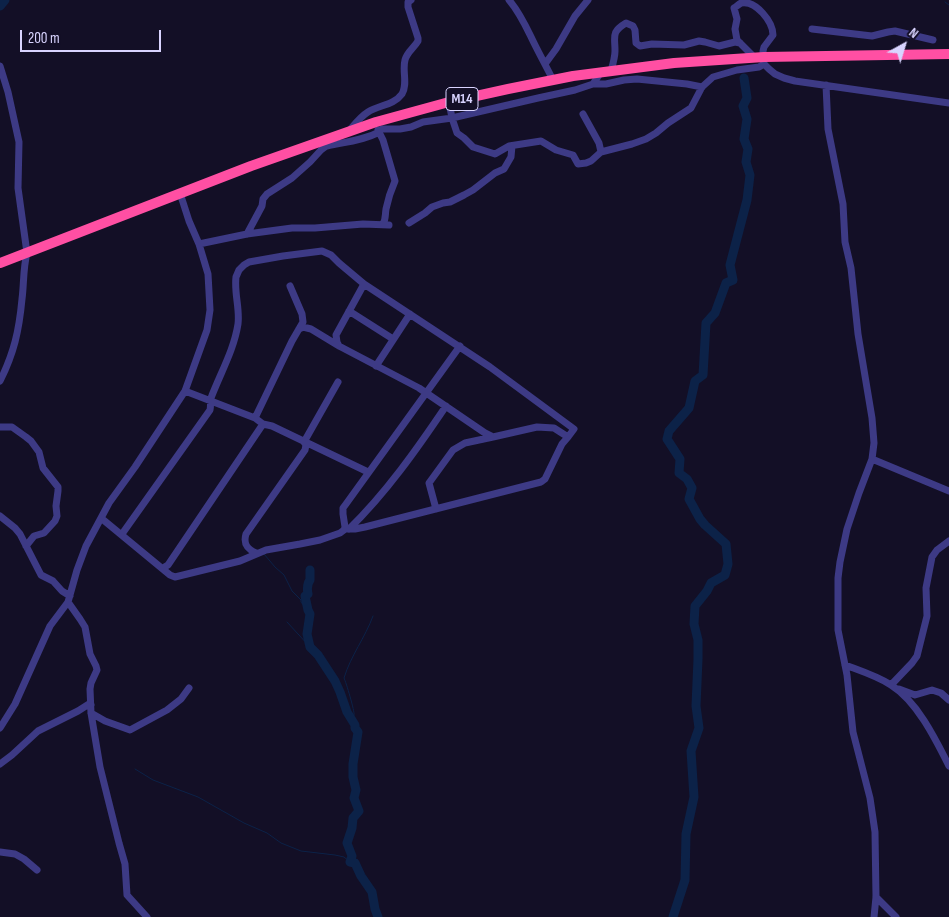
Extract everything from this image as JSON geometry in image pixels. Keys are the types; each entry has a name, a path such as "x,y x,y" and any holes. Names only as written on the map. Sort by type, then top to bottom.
{"highway":[{"name":"M14","path":"0,263 251,166 376,122 508,88 611,71 674,64 949,54"}],"street":[{"path":"349,132 363,116 389,104 400,96 404,89 406,57 418,41 407,5 411,0"},
{"path":"509,0 525,22 553,80"},
{"path":"545,64 560,43 574,16 588,0"},
{"path":"449,102 452,118 458,133 473,147 496,154 509,146 541,141 556,150 574,155 578,164 586,163 601,152 632,144 656,133 691,108 702,87 710,79 737,70 759,68 761,60 764,47 772,38 773,30 760,9 747,2 740,3 734,8 737,19 735,35 737,40 761,60 769,70 784,78 949,103"},
{"path":"611,71 615,55 614,35 626,23 634,26 636,43 640,46 660,44 684,45 699,41 719,46 735,42 740,43"},
{"path":"812,30 872,36 895,31 933,40"},
{"path":"0,66 19,142 18,188 27,253 24,262 21,311 16,339 10,360 0,381"},
{"path":"594,84 599,75 598,73"},
{"path":"327,146 354,141 379,133 382,129 410,127 423,122 452,118 594,84 636,79 702,87"},
{"path":"826,85 828,129 843,204 845,242 851,268 858,334 874,443 872,459 850,517 838,578 838,630 845,666 853,732 870,798 875,832 876,896 874,917"},
{"path":"583,114 599,143 601,152"},
{"path":"199,244 247,234 292,228 363,224 386,225 386,209 395,181 376,122"},
{"path":"247,234 262,206 263,199 270,192 292,178 339,135"},
{"path":"409,223 432,208 450,202 473,190 495,173 504,169 511,157 512,146"},
{"path":"0,728 15,704 50,626 69,599 86,546 109,503 136,467 185,391 207,330 210,310 208,274 180,194"},
{"path":"122,534 210,410 210,401 235,336 238,323 236,277 239,270 249,262 322,251 332,254 339,263 364,284 460,346 574,429 562,444 544,481 365,527 347,529"},
{"path":"323,336 329,338 336,335 364,284"},
{"path":"254,418 303,322 290,286"},
{"path":"349,312 393,340"},
{"path":"376,366 410,314"},
{"path":"302,316 311,329"},
{"path":"300,329 303,327 311,329 426,392 493,437"},
{"path":"336,335 339,346"},
{"path":"347,529 342,514 343,508 460,346"},
{"path":"256,553 249,550 246,545 245,536 298,462 305,450 306,445 304,442 338,382"},
{"path":"185,391 254,418 263,424 272,426 368,472"},
{"path":"101,518 175,577 240,560 266,550 320,540 347,529 378,498 446,406"},
{"path":"163,568 168,565 263,424"},
{"path":"0,427 12,427 31,441 39,452 43,468 58,487 56,506 58,516 44,533 34,536 26,546"},
{"path":"436,509 429,483 453,450 466,443 537,427 554,428 568,436"},
{"path":"872,459 949,491"},
{"path":"0,516 20,534 41,575 53,581 69,599 84,627 90,654 97,670 91,683 91,713 100,767 125,864 127,895 147,917"},
{"path":"893,686 917,656 927,616 926,588 932,557 937,550 949,541"},
{"path":"845,666 873,675 915,695 932,690 941,693 949,700"},
{"path":"893,686 911,703 930,730 949,766"},
{"path":"91,713 104,721 130,730 167,710 181,700 189,688"},
{"path":"0,764 38,731 89,704 91,705"},
{"path":"0,852 15,854 37,870"},
{"path":"876,896 896,917"}],"waterway":[{"path":"0,6 5,0"},
{"path":"945,2 949,5"},
{"path":"673,917 685,880 686,834 694,797 691,751 699,728 696,706 698,640 694,624 695,606 711,583 725,575 728,564 726,544 700,519 689,499 692,488 687,479 679,473 680,459 667,439 669,431 689,408 695,381 703,375 706,323 715,313 726,283 733,280 730,265 747,200 750,175 746,162 748,149 744,139 747,119 743,106 747,98 744,78"},
{"path":"264,554 284,575 292,591 301,600 310,614"},
{"path":"310,570 308,594 305,596 310,614 307,634 310,647 318,655 335,681 347,712 358,732 353,777 356,790 354,798 359,811 353,818 347,843 352,856 350,862 355,863 372,892 378,917"},
{"path":"352,719 354,716 353,709 344,678 373,616"},
{"path":"287,622 310,647"},
{"path":"135,769 153,780 198,797 244,823 267,833 281,843 301,851 344,857 350,862"}]}
